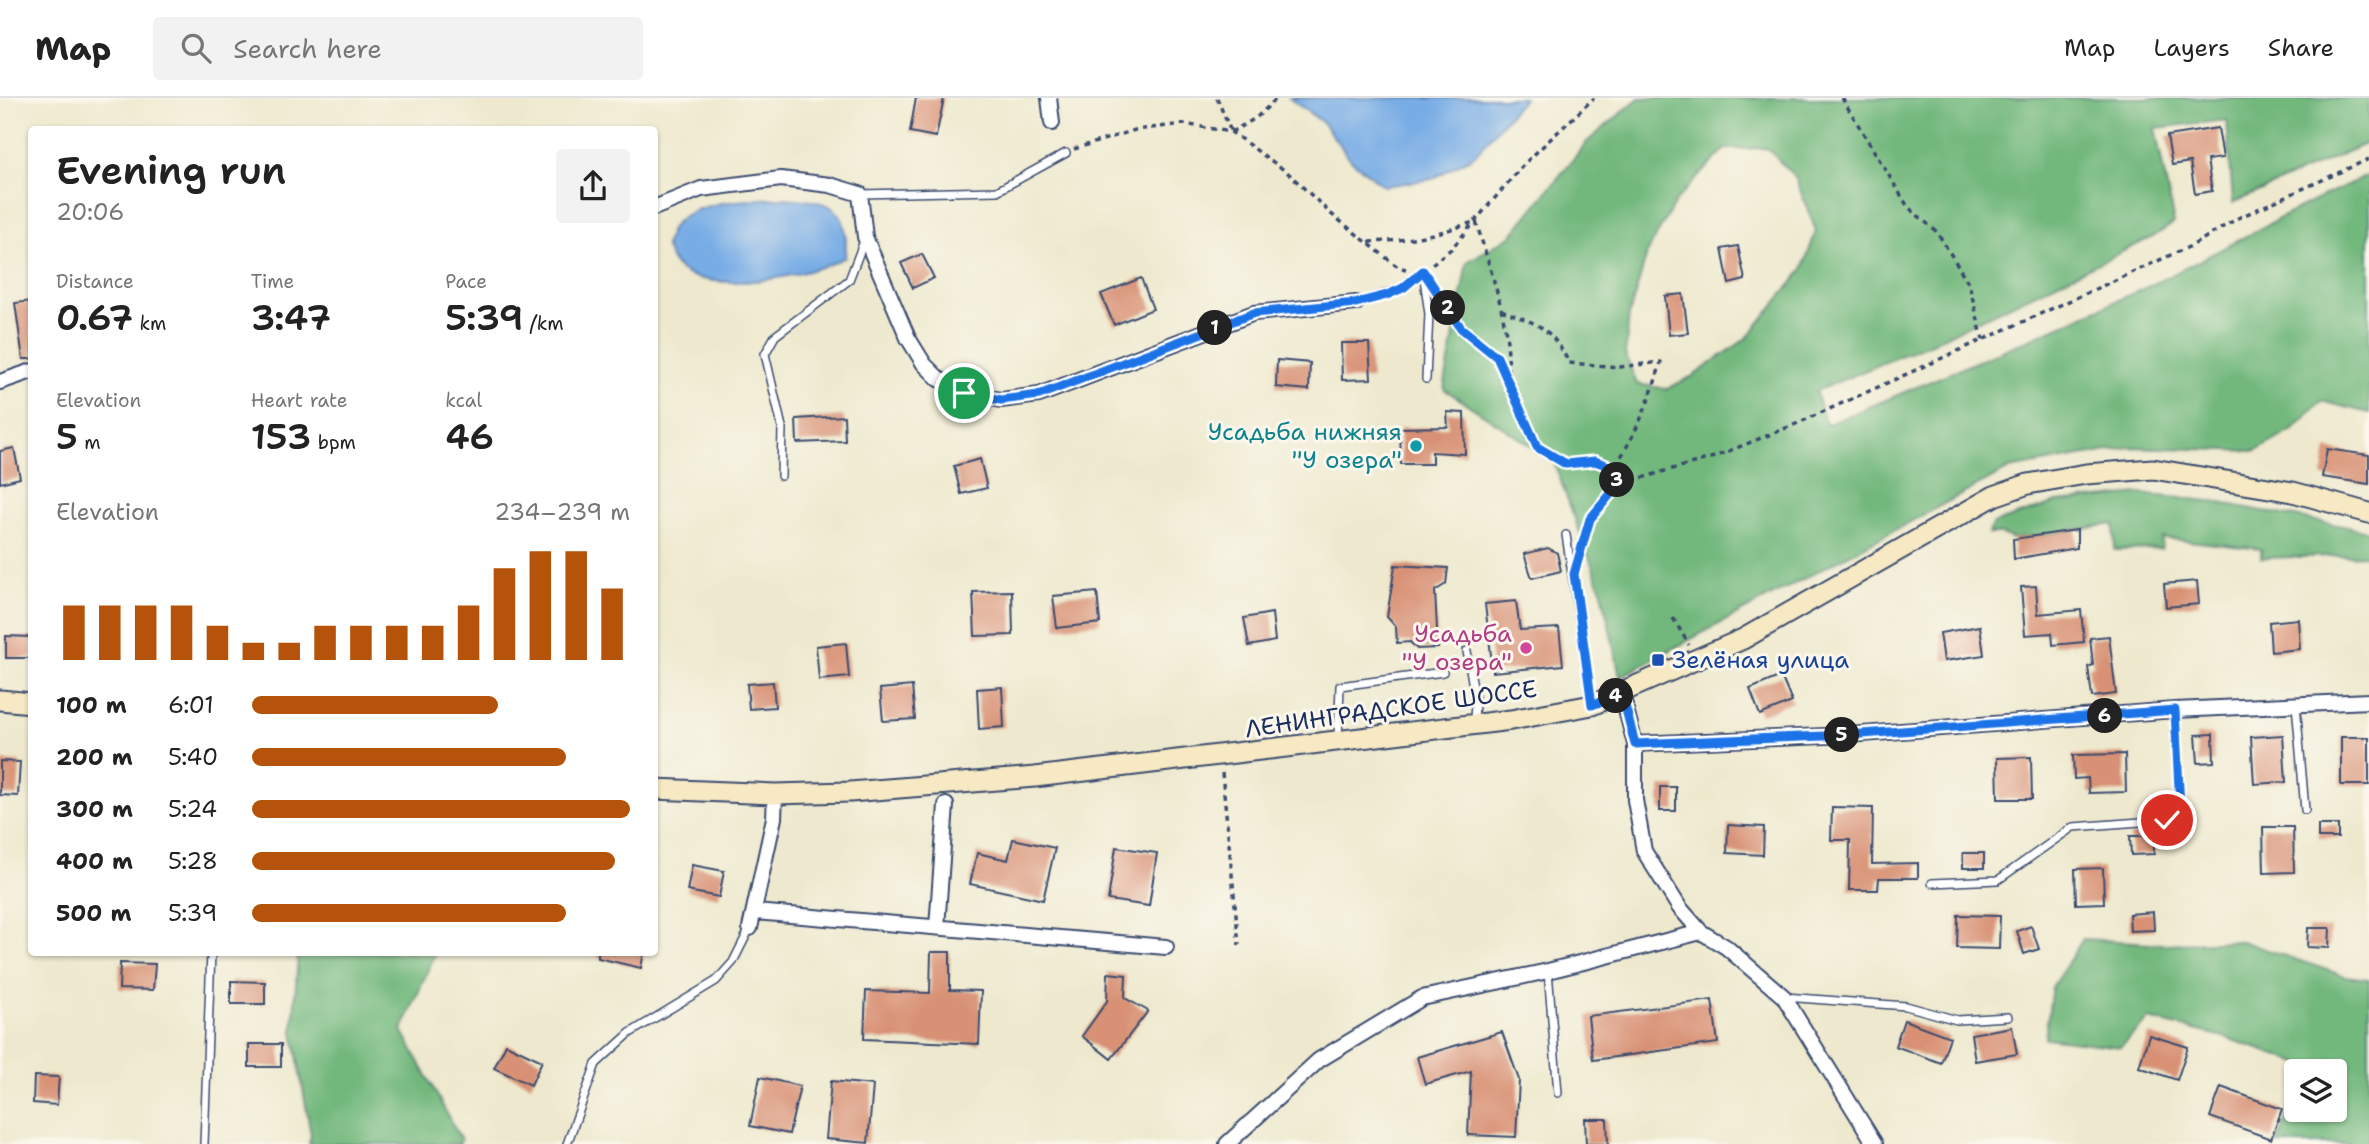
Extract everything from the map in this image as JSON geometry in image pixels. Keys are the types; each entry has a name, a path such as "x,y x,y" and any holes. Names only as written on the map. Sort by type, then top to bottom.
{"main road":[{"name":"ЛЕНИНГРАДСКОЕ ШОССЕ","path":"658,789 775,794 850,792 1021,779 1474,725 1592,705 1743,639 1994,496 2028,484 2086,474 2153,469 2293,492 2369,513"},
{"path":"0,700 28,703"}],"street":[{"path":"1049,98 1052,123"},
{"path":"658,206 701,189 781,180 830,185 860,194 865,237 908,338 924,364 939,379 964,393 1001,400 1039,395 1254,313 1356,303"},
{"path":"0,382 28,372"},
{"path":"1622,694 1635,744 1635,800 1644,851 1679,907 1701,932 1726,947 1784,997 1875,1144"},
{"path":"1635,744 1849,735 2175,710 2369,701"},
{"path":"750,928 774,818 775,794"},
{"path":"937,927 946,805"},
{"path":"755,912 1166,947"},
{"path":"1227,1144 1319,1060 1422,998 1548,971 1701,932"}],"lane":[{"path":"860,194 997,191 1066,153"},
{"path":"781,476 782,427 765,354 775,335 849,280 865,237"},
{"path":"1356,303 1403,288 1423,271"},
{"path":"1423,271 1429,314 1426,379"},
{"path":"1566,535 1592,705"},
{"path":"1467,651 1475,698 1474,725"},
{"path":"1338,741 1340,686 1443,672"},
{"path":"2296,704 2305,810"},
{"path":"1932,883 1998,880 2073,827 2167,820 2180,808 2175,710"},
{"path":"567,1144 596,1065 630,1033 716,981 733,962 750,928"},
{"path":"204,1144 211,956"},
{"path":"1548,971 1558,1093"},
{"path":"1784,997 1906,1006 1957,1020 2008,1017"}],"path":[{"path":"1217,98 1231,132"},
{"path":"1231,132 1256,118 1277,98"},
{"path":"1066,153 1087,143 1147,129 1184,124 1231,132 1287,172 1330,213 1398,268 1423,271 1451,249 1525,163 1594,98"},
{"path":"1842,98 1908,206 1937,232 1969,284 1983,340"},
{"path":"1574,574 1590,519 1618,485 1714,457 2193,245 2238,218 2369,159"},
{"path":"1367,243 1404,241 1441,233 1476,221"},
{"path":"1476,221 1501,310 1509,355 1508,377"},
{"path":"1423,271 1461,328 1497,357 1537,447 1566,464 1595,461 1614,468"},
{"path":"1501,310 1530,321 1556,338 1569,363 1620,367 1661,362 1642,420 1614,468 1618,485"},
{"path":"1673,618 1698,659"},
{"path":"1221,757 1239,945"}],"green space":[{"path":"1639,98 2369,98 2369,142 2233,203 2227,120 2155,128 2174,223 2153,237 1931,343 1816,391 1826,425 2147,287 2369,175 2369,413 2321,401 2293,430 2256,451 2130,447 2009,469 1620,677 1602,592 1553,460 1444,389 1467,262 1512,235 1587,142","holes":["1767,148 1795,177 1816,231 1802,271 1747,338 1693,376 1667,389 1637,384 1625,354 1629,315 1648,250 1677,199 1725,149"]},
{"path":"2140,494 2210,501 2369,531 2369,555 2261,558 2261,549 2162,538 2162,549 2115,550 2114,524 2013,539 2002,534 1988,534 1993,524 2057,502"},
{"path":"2083,939 2166,944 2241,941 2345,976 2369,979 2369,1144 2277,1144 2286,1122 2347,1122 2347,1059 2288,1059 2224,1037 2149,1019 2120,1047 2045,1038 2052,987"},
{"path":"298,956 434,956 402,1030 461,1140 459,1144 309,1144 311,1135 293,1032"}],"water":[{"path":"1289,98 1524,98 1474,156 1432,179 1384,186 1351,160 1322,122"},
{"path":"781,198 823,203 840,215 846,239 845,257 785,277 733,282 690,275 672,261 665,246 672,227 683,217 724,203"}],"building":[{"path":"916,98 944,98 936,137 910,132"},
{"path":"2218,128 2223,158 2207,160 2212,191 2195,194 2190,162 2172,165 2167,136"},
{"path":"1738,246 1745,280 1729,284 1722,249"},
{"path":"922,254 934,278 913,288 901,263"},
{"path":"1141,278 1153,309 1114,325 1101,294"},
{"path":"1683,294 1688,333 1669,335 1665,296"},
{"path":"28,301 28,359 23,359 15,303"},
{"path":"1341,343 1369,343 1371,379 1342,380"},
{"path":"1277,360 1310,363 1309,390 1276,387"},
{"path":"1447,412 1464,413 1465,454 1432,452 1432,464 1401,464 1400,428 1448,427"},
{"path":"844,416 845,441 797,443 796,419"},
{"path":"14,448 20,478 0,483 0,451"},
{"path":"2327,449 2369,455 2369,484 2322,477"},
{"path":"980,459 987,488 961,494 954,466"},
{"path":"2077,530 2077,548 2014,559 2013,539"},
{"path":"1548,548 1557,553 1561,571 1532,578 1524,554"},
{"name":"Усадьба \"У озера\"","path":"1395,565 1448,568 1446,584 1435,591 1438,648 1417,649 1410,642 1397,643 1396,627 1387,617"},
{"path":"2197,581 2199,604 2166,607 2164,584"},
{"path":"2036,586 2038,614 2081,610 2084,642 2053,645 2052,633 2025,635 2021,587"},
{"path":"1012,591 1013,635 975,636 973,592"},
{"path":"1097,592 1100,623 1057,628 1053,596"},
{"name":"Усадьба \"У озера\"","path":"1516,601 1520,630 1559,628 1563,665 1493,672 1485,604"},
{"path":"1272,613 1275,641 1249,646 1244,618"},
{"path":"2298,619 2300,649 2271,652 2269,622"},
{"path":"1980,626 1984,655 1944,661 1940,633"},
{"path":"6,636 28,637 28,658 6,658"},
{"path":"2109,636 2116,694 2092,697 2088,667 2093,665 2090,638"},
{"path":"846,643 849,677 819,680 816,646"},
{"path":"1781,676 1792,702 1760,715 1750,689"},
{"path":"773,682 775,707 749,709 747,684"},
{"path":"912,686 915,719 883,721 880,689"},
{"path":"1002,687 1004,727 979,729 977,689"},
{"path":"2213,734 2214,762 2198,763 2196,735"},
{"path":"2283,735 2286,782 2254,784 2251,737"},
{"path":"2341,737 2369,737 2369,785 2341,785"},
{"path":"2125,754 2126,792 2089,793 2088,778 2074,779 2073,755"},
{"path":"2031,757 2032,799 1998,799 1997,758"},
{"path":"0,761 20,762 18,796 0,795"},
{"path":"1660,787 1676,787 1676,811 1660,811"},
{"path":"1832,807 1873,808 1872,864 1918,863 1918,878 1879,878 1878,890 1849,890 1850,840 1831,840"},
{"path":"1728,825 1764,827 1763,855 1727,853"},
{"path":"2318,825 2338,825 2338,838 2318,838"},
{"path":"2263,827 2293,827 2294,872 2264,873"},
{"path":"2130,836 2154,836 2154,854 2131,855"},
{"path":"1013,839 1055,848 1043,900 970,884 977,853 1008,860"},
{"path":"1116,847 1157,853 1149,906 1108,900"},
{"path":"1963,853 1984,853 1984,868 1963,868"},
{"path":"692,865 724,871 719,897 687,891"},
{"path":"2103,868 2104,903 2076,904 2075,869"},
{"path":"2153,912 2154,930 2130,931 2129,914"},
{"path":"1958,915 2000,916 1999,949 1957,948"},
{"path":"2031,926 2039,949 2024,954 2017,931"},
{"path":"2308,928 2330,928 2329,948 2307,947"},
{"path":"931,952 950,952 950,990 981,991 979,1044 864,1039 866,991 930,993"},
{"path":"598,956 643,956 641,968"},
{"path":"120,963 155,964 153,990 119,989"},
{"path":"1108,973 1126,975 1125,998 1148,1011 1111,1059 1082,1036 1107,1001"},
{"path":"231,981 265,982 265,1004 231,1004"},
{"path":"1712,1000 1718,1043 1593,1060 1588,1016"},
{"path":"1904,1020 1950,1037 1941,1063 1895,1046"},
{"path":"2012,1027 2017,1054 1975,1061 1971,1034"},
{"path":"1502,1032 1519,1080 1516,1137 1468,1135 1471,1071 1425,1084 1417,1057"},
{"path":"2149,1035 2188,1047 2177,1080 2139,1067"},
{"path":"249,1044 281,1044 281,1067 249,1067"},
{"path":"506,1044 542,1061 531,1085 494,1068"},
{"path":"34,1076 59,1077 57,1105 33,1103"},
{"path":"760,1077 800,1086 789,1134 750,1126"},
{"path":"831,1081 873,1085 868,1143 826,1139"},
{"path":"2221,1087 2282,1109 2271,1139 2210,1117"},
{"path":"1585,1119 1607,1119 1608,1144 1586,1144"}],"place":[{"name":"Усадьба нижняя \"У озера\"","path":"1416,446"},
{"name":"Усадьба \"У озера\"","path":"1526,648"},
{"name":"Зелёная улица","path":"1658,660"}],"route":[{"path":"964,393 1001,400 1039,395 1254,313 1356,303 1403,288 1423,271 1461,328 1497,357 1537,447 1566,464 1595,461 1614,468 1618,485 1590,519 1574,574 1592,705 1622,694 1635,744 1849,735 1936,727 2021,724 2175,710 2180,808 2167,820"}]}
